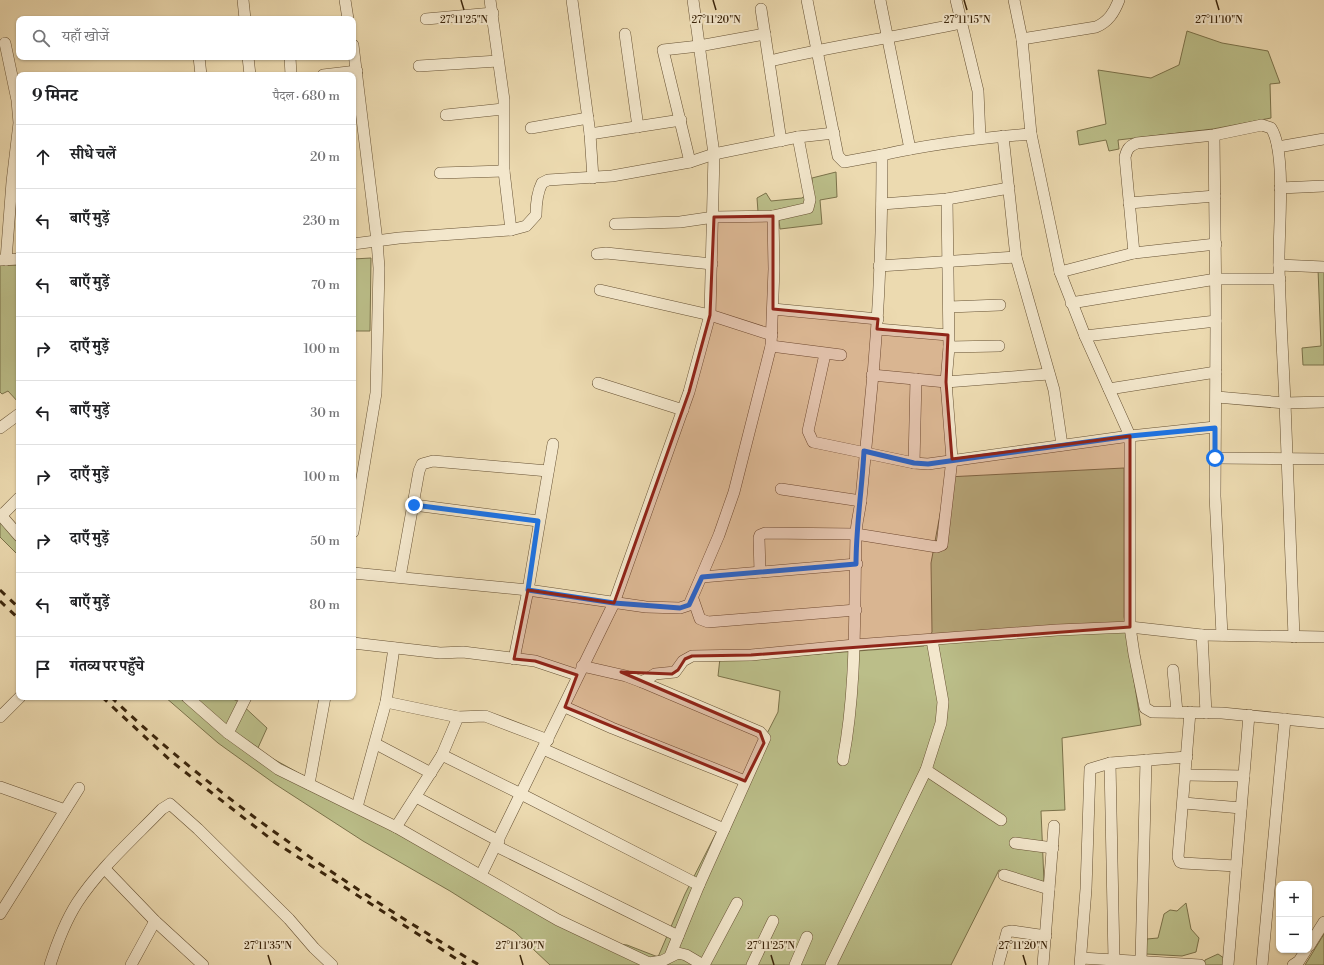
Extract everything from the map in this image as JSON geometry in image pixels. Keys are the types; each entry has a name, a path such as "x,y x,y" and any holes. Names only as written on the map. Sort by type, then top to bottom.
{"street":[{"path":"243,0 245,16"},
{"path":"344,0 347,16"},
{"path":"490,0 504,100 504,171 511,230"},
{"path":"572,0 590,134 593,178"},
{"path":"481,875 498,844 614,603 683,410 710,316 714,217 714,154 693,0"},
{"path":"807,0 838,156 844,162 910,149 980,138 1031,134"},
{"path":"880,0 889,38 910,149"},
{"path":"956,0 978,91 980,138"},
{"path":"1014,0 1022,39 1031,134 1060,272 1085,336 1130,436 1130,627 1145,708 1152,712 1249,715 1324,723"},
{"path":"1022,39 1096,28 1104,24 1112,15 1119,0"},
{"path":"761,9 781,141"},
{"path":"426,19 493,13"},
{"path":"770,61 818,50 889,38 961,23"},
{"path":"625,34 638,127"},
{"path":"690,162 663,50 699,46 765,34"},
{"path":"5,43 16,95"},
{"path":"199,60 201,72"},
{"path":"248,60 250,72"},
{"path":"290,60 291,72"},
{"path":"355,60 379,268 376,393 356,514"},
{"path":"419,66 498,61"},
{"path":"348,72 357,71"},
{"path":"446,115 503,108"},
{"path":"531,128 588,118"},
{"path":"590,134 681,120"},
{"path":"1134,253 1126,157 1127,150 1131,146 1214,135 1252,126 1267,125 1275,133 1278,147 1280,188 1279,265 1294,637"},
{"path":"356,244 511,230 526,226 536,215 536,204 542,183 548,180 593,178 690,162 714,154 798,137 834,133"},
{"path":"1214,135 1217,397 1215,428 1215,496 1222,636"},
{"path":"1004,136 1016,256 1054,390 1062,445"},
{"path":"614,224 680,222 714,217 773,216 803,210 810,205 798,137"},
{"path":"1278,147 1324,139"},
{"path":"16,142 4,220 3,260 16,259"},
{"path":"843,760 854,645 856,610 856,534 861,501 864,451 878,324 882,155"},
{"path":"440,172 504,171"},
{"path":"1280,188 1324,186"},
{"path":"882,204 947,199 1009,188"},
{"path":"1129,203 1215,196"},
{"path":"760,572 759,538 762,533 856,534 940,547 942,543 952,460 946,382 949,307 947,199"},
{"path":"356,573 528,590 614,603 680,608 689,605 702,577 734,492 771,340 773,309 773,216"},
{"path":"1060,272 1134,253 1216,244"},
{"path":"597,254 606,253 712,264"},
{"path":"879,266 1016,256"},
{"path":"1279,265 1324,267"},
{"path":"1071,302 1216,279 1280,279"},
{"path":"600,290 710,316 771,340 825,354 841,355"},
{"path":"949,307 1000,305"},
{"path":"773,309 878,324 948,341 999,346"},
{"path":"1085,336 1216,321"},
{"path":"825,354 808,431 813,442 823,445 864,451 914,463 928,464 1130,436 1215,428"},
{"path":"1109,389 1216,372"},
{"path":"872,375 946,382 1049,374"},
{"path":"914,463 916,379"},
{"path":"598,383 683,410"},
{"path":"1217,397 1285,403 1324,402"},
{"path":"0,428 16,416"},
{"path":"514,659 528,590 538,521 553,444"},
{"path":"1215,458 1324,459"},
{"path":"400,577 420,467 422,464 429,460 548,471"},
{"path":"781,489 861,501"},
{"path":"16,501 1,515 16,532"},
{"path":"414,505 538,521"},
{"path":"702,577 856,564"},
{"path":"693,599 700,619 708,622 856,610"},
{"path":"642,682 655,674 675,672 685,659 692,656 751,655 854,645 1057,630 1130,627 1202,635 1324,637"},
{"path":"1202,635 1206,713"},
{"path":"831,965 926,770 943,713 939,674 932,640"},
{"path":"356,643 440,653 462,652 535,661 580,671 626,676 764,735 764,743 745,781 699,885 670,956"},
{"path":"357,807 376,744 386,702 394,648"},
{"path":"1173,670 1176,712"},
{"path":"0,717 17,700"},
{"path":"190,700 228,733 278,769 396,827 558,920 642,960 656,963 678,953 686,955 703,965 737,903"},
{"path":"228,733 244,700"},
{"path":"309,784 324,700"},
{"path":"386,702 458,717 485,716 545,744 586,770 724,829"},
{"path":"565,706 612,728 745,781"},
{"path":"1190,712 1184,803 1178,857 1180,862 1236,866"},
{"path":"1228,965 1249,715"},
{"path":"396,827 442,755 458,717"},
{"path":"1262,965 1285,718"},
{"path":"376,744 431,773"},
{"path":"442,755 699,885"},
{"path":"1187,757 1110,763 1092,767 1089,771 1086,888 1081,962 1114,960 1200,965"},
{"path":"1141,961 1146,760"},
{"path":"1110,763 1114,960"},
{"path":"926,770 1000,820"},
{"path":"1186,775 1244,776"},
{"path":"0,787 65,810"},
{"path":"0,914 79,788"},
{"path":"416,797 498,844 678,936"},
{"path":"1184,803 1241,808"},
{"path":"50,965 63,929 71,913 84,894 105,869 162,808 170,804 284,914 314,948 332,965"},
{"path":"1043,965 1054,826"},
{"path":"1015,843 1053,848"},
{"path":"105,869 155,921 203,965"},
{"path":"1004,875 1049,889"},
{"path":"131,965 155,921"},
{"path":"752,965 773,921"},
{"path":"1312,941 1324,922"},
{"path":"998,965 1007,932 1012,931 1046,936"},
{"path":"795,965 807,937"},
{"path":"1293,965 1299,961 1304,953"}],"highlighted area":[{"path":"773,216 773,309 878,319 877,329 948,335 946,382 952,459 1130,436 1130,627 751,655 692,656 685,659 678,670 672,674 621,672 760,732 764,743 745,781 565,707 577,675 535,661 514,659 528,590 614,603 689,392 710,315 714,217"}],"green space":[{"path":"1187,31 1222,43 1268,51 1280,83 1270,84 1271,118 1213,129 1118,140 1119,149 1109,151 1106,140 1079,145 1077,131 1106,124 1098,70 1151,78 1179,65"},
{"path":"836,172 837,197 820,200 822,224 780,229 778,212 758,212 757,198 766,193 771,201 802,198 812,190 812,178"},
{"path":"371,258 370,331 356,331 356,259"},
{"path":"0,265 16,265 16,400 8,391 2,394 0,392"},
{"path":"1318,269 1324,270 1324,365 1303,365 1302,348 1321,346"},
{"path":"1124,468 1124,617 1141,725 1062,738 1065,810 1041,811 1044,882 999,870 951,965 550,965 515,932 450,891 363,841 275,784 218,743 168,700 235,700 239,702 267,728 257,750 559,917 617,944 627,945 658,957 685,894 778,712 780,691 718,676 720,658 751,659 924,646 932,632 931,563 947,477"},
{"path":"0,510 16,529 16,553 0,537"},
{"path":"1186,903 1191,929 1199,938 1196,952 1182,956 1146,954 1144,942 1147,939 1158,938 1164,914 1170,910 1177,911"},
{"path":"1324,934 1324,965 1305,965"},
{"path":"1218,954 1234,965 1204,965 1205,960"}],"railway":[{"path":"0,590 16,605"},
{"path":"0,601 16,616"},
{"path":"105,700 171,761 276,843 466,965"},
{"path":"114,700 153,736 197,773 288,842 382,905 479,965"}],"route":[{"path":"414,505 538,521 528,590 614,603 680,608 689,605 702,577 856,564 856,534 861,501 864,451 914,463 928,464 1130,436 1215,428 1215,458"}]}
